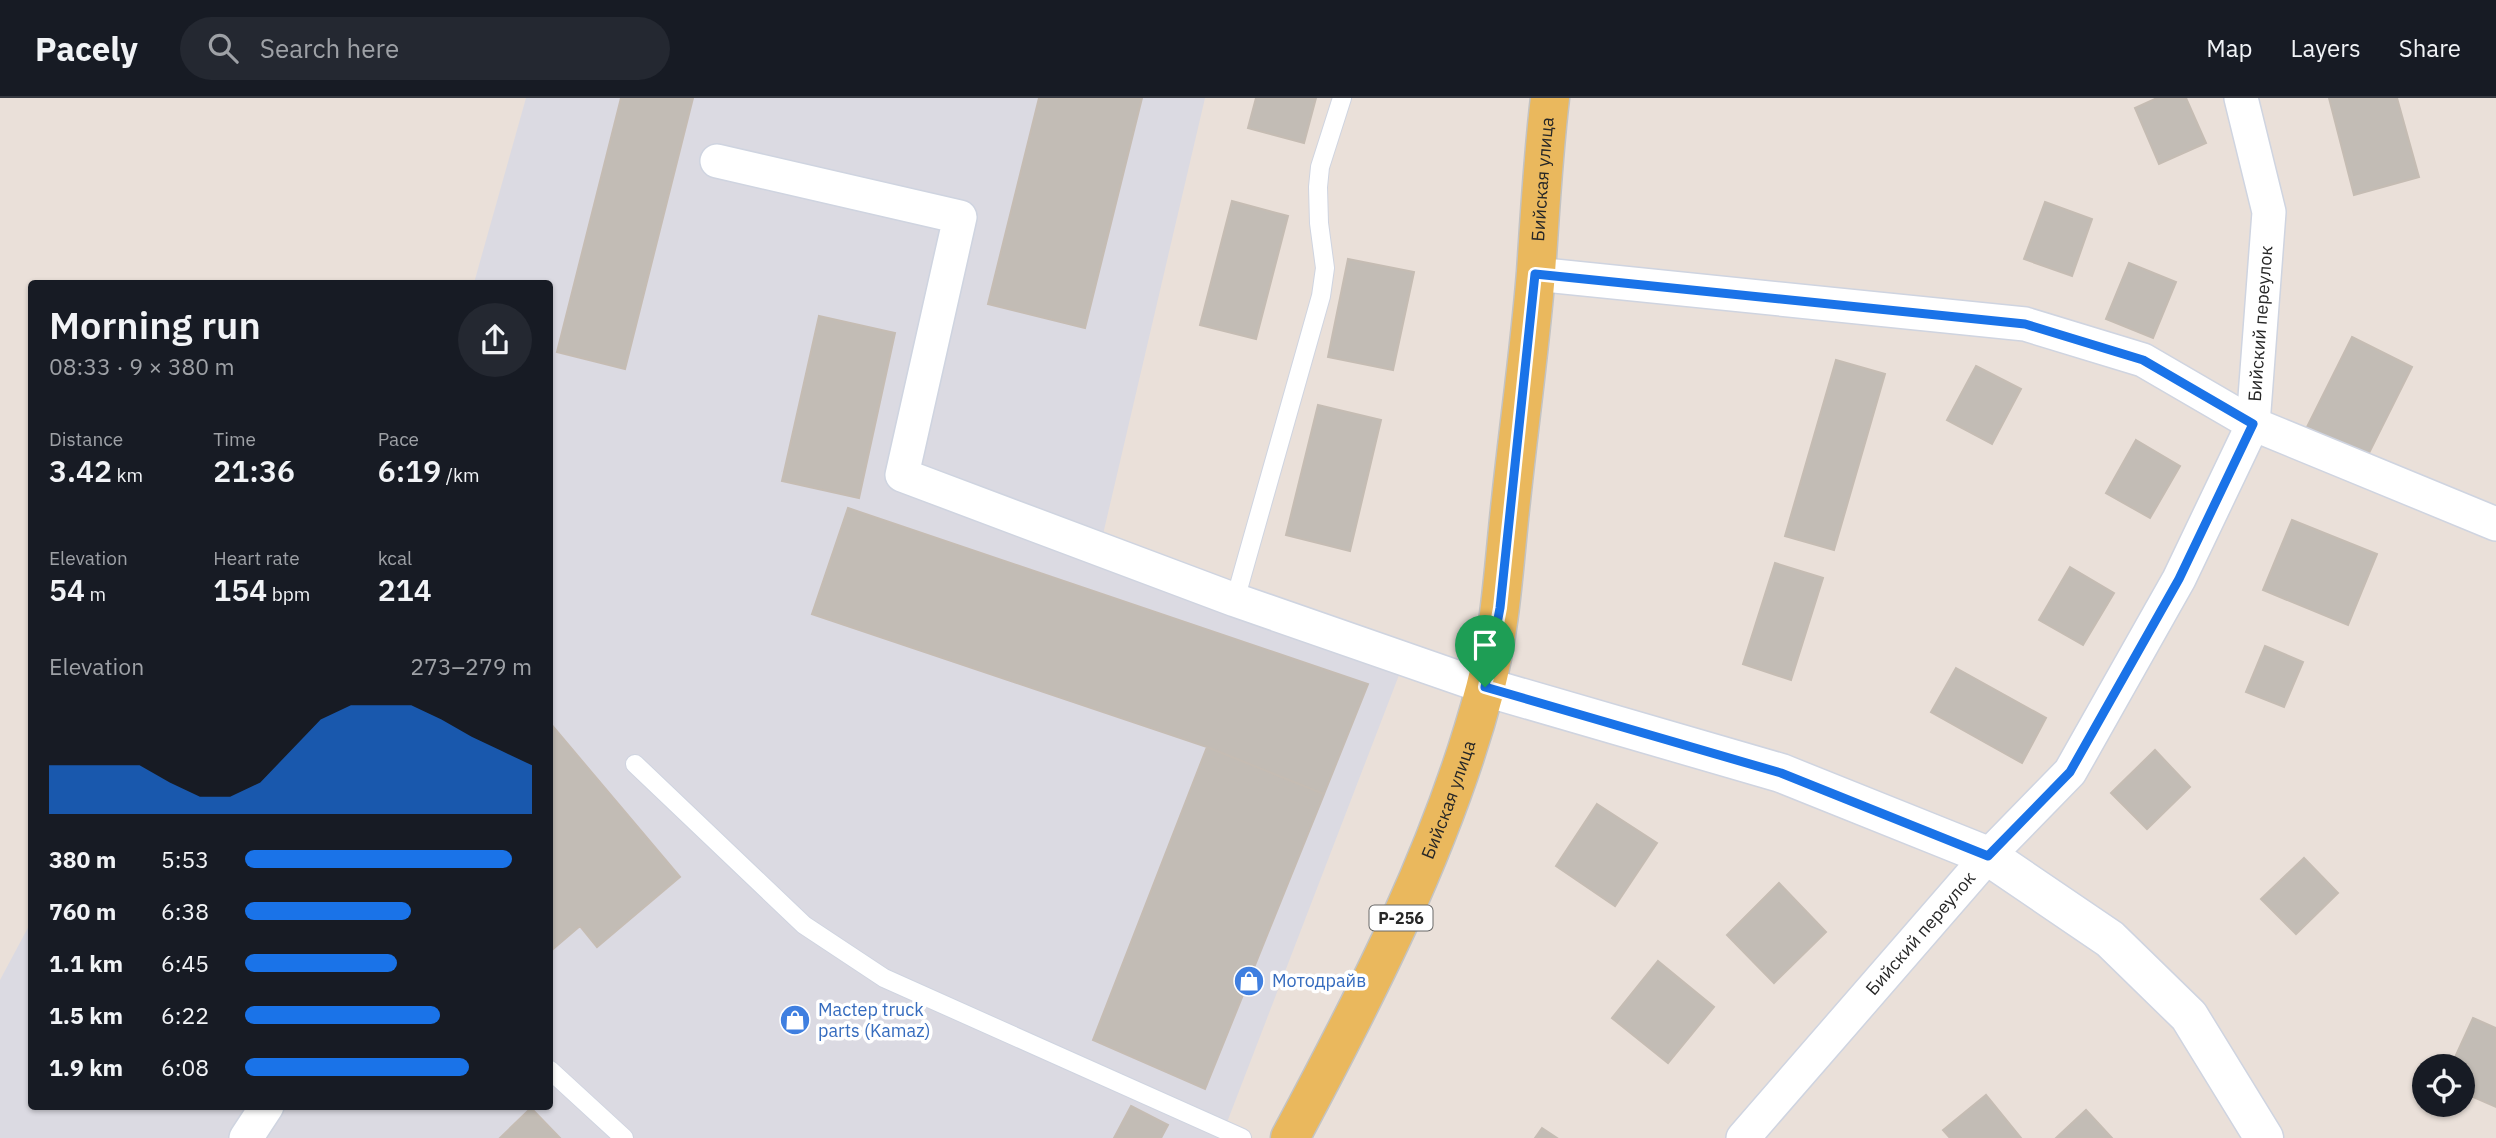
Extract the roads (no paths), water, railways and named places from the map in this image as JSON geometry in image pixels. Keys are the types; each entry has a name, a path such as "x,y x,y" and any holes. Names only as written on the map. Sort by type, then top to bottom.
{"main road":[{"name":"Бийская улица","path":"1290,1138 1345,1036 1396,930 1447,808 1485,687 1500,608 1535,274 1543,152 1550,98"}],"street":[{"name":"Бийский переулок","path":"1743,1138 1988,856 2070,772 2179,579 2253,424 2269,212 2241,98"},
{"path":"717,161 960,217 902,475 1235,600 1485,687 1781,773 1988,856 2110,939 2189,1016 2264,1138"},
{"path":"1535,274 2025,324 2143,360 2253,424 2496,524"},
{"path":"246,1138 264,1110"}],"lane":[{"path":"1235,600 1321,296 1325,268 1319,223 1320,167 1342,98"},
{"path":"635,764 804,925 884,978 1242,1138"},
{"path":"553,1073 624,1138"}],"place":[{"name":"Мотодрайв","path":"1249,981"},
{"name":"Mactep truck parts (Kamaz)","path":"795,1020"}]}
